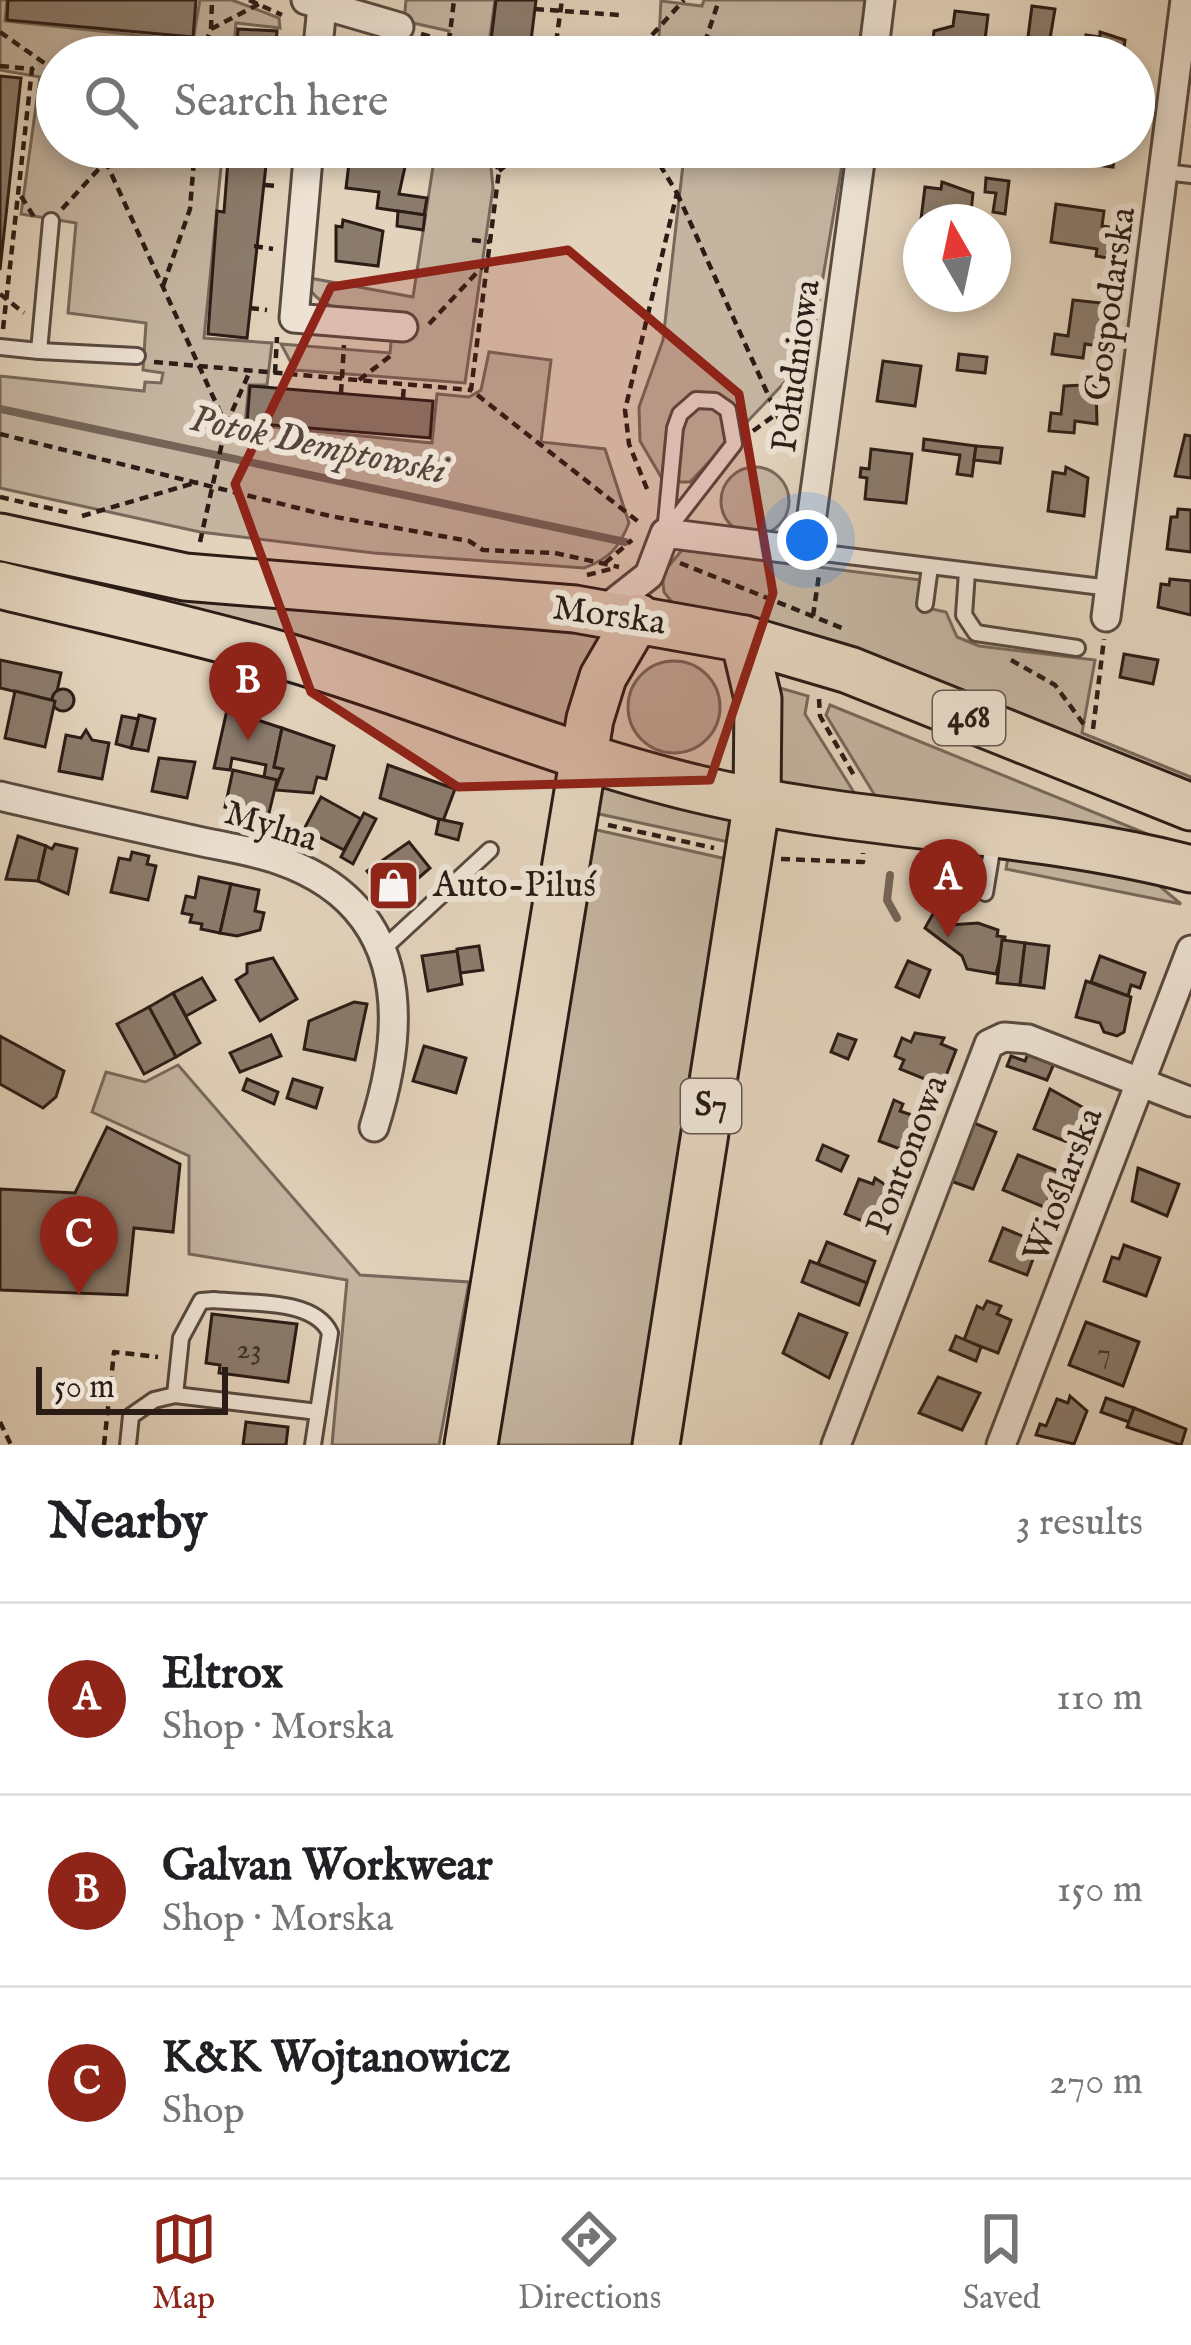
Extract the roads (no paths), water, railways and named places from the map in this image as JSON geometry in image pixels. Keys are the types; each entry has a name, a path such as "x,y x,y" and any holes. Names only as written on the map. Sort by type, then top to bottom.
{"highway":[{"path":"471,1445 561,894"},
{"path":"450,1445 481,1379"}],"main road":[{"name":"Morska","path":"0,537 185,577 638,598 744,639 849,670 1191,808"},
{"path":"0,585 291,658 584,757 757,801 994,832 1191,869"},
{"path":"561,894 603,677 638,598"},
{"path":"744,639 758,699 757,801"},
{"name":"S7","path":"656,1445 757,801"}],"street":[{"path":"876,36 880,0"},
{"name":"Gospodarska","path":"1110,612 1178,174 1185,0"},
{"path":"306,8 399,27"},
{"path":"307,168 294,318 403,327"},
{"name":"Południowa","path":"807,551 859,168"},
{"path":"638,598 665,533 807,551"},
{"name":"Mylna","path":"0,796 278,859 334,889 372,928 383,949 397,1017 387,1086 374,1127"},
{"name":"Wioślarska","path":"1001,1445 1191,950"},
{"name":"Pontonowa","path":"836,1445 989,1044 1004,1037 1028,1039 1143,1083"},
{"path":"1143,1083 1191,1102"}],"lane":[{"path":"39,351 51,221"},
{"path":"1,340 39,351 137,356"},
{"path":"696,400 722,405 733,418 734,445 665,533 680,413 696,400"},
{"path":"807,551 967,572 1110,612"},
{"path":"926,604 930,567"},
{"path":"967,572 968,626 986,635 1077,648"},
{"path":"985,893 994,832"},
{"path":"383,949 490,850"},
{"path":"175,1395 185,1322 201,1301 315,1313 330,1333 313,1445"},
{"path":"128,1445 131,1415 154,1400 175,1395 318,1412"}],"waterway":[{"name":"Potok Demptowski","path":"0,409 625,542"},
{"name":"Potok Demptowski","path":"890,875 887,900 897,918"}],"place":[{"name":"Galvan Workwear","path":"248,741"},
{"name":"Auto-Piluś","path":"394,886"},
{"name":"Eltrox","path":"948,938"},
{"name":"K&K Wojtanowicz","path":"79,1295"}]}
